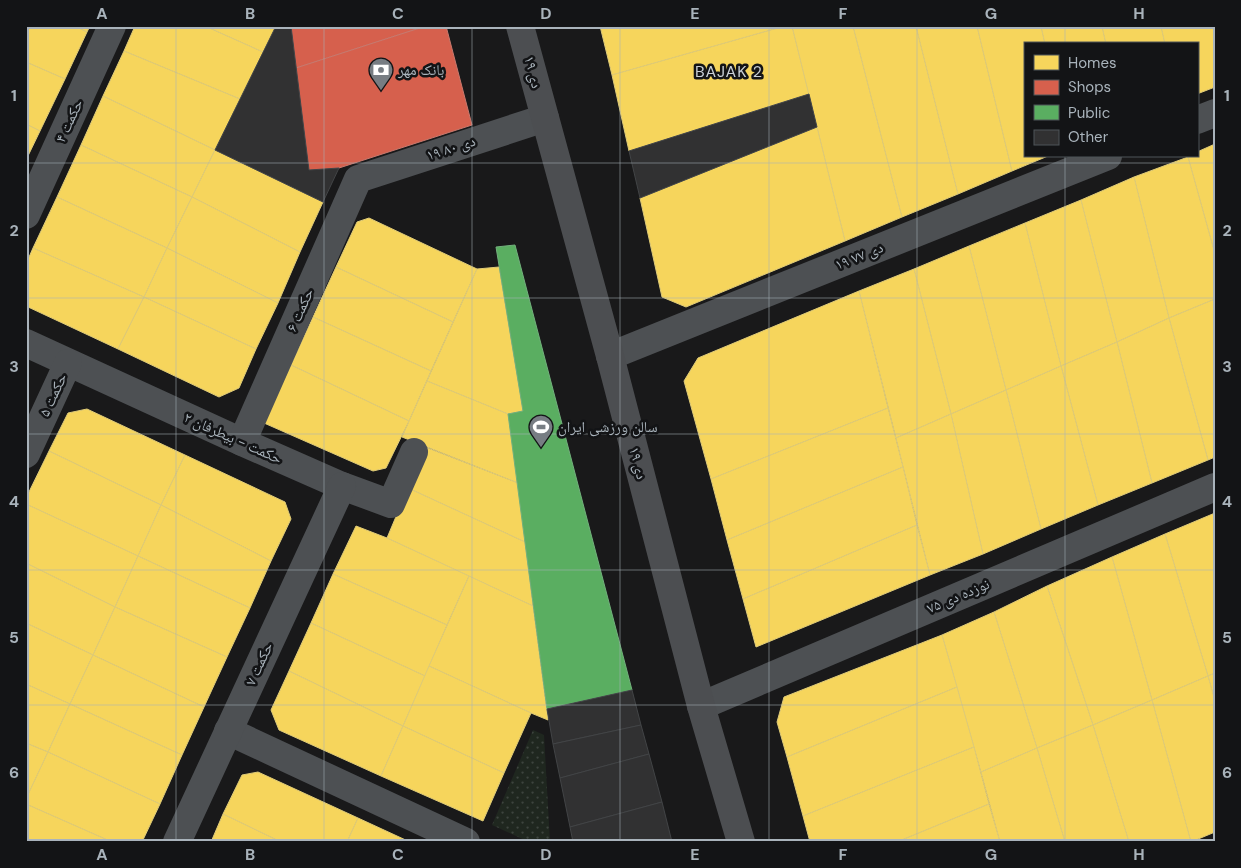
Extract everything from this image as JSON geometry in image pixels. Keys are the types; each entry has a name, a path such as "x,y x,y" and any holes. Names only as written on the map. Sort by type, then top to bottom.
{"main road":[{"name":"۱۹ دی","path":"520,26 610,356 701,706 741,842"}],"street":[{"name":"حکمت ۴","path":"26,215 112,26"},
{"path":"1198,120 1215,113"},
{"name":"۱۹ دی ۸۰","path":"358,179 545,118"},
{"name":"۱۹ دی ۷۷","path":"610,356 1103,158"},
{"name":"حکمت ۶","path":"242,442 358,179"},
{"name":"حکمت - بیطرفان ۲","path":"26,343 242,442 342,486 391,504 414,452"},
{"name":"حکمت ۵","path":"26,454 68,363"},
{"name":"حکمت ۷","path":"177,842 342,486"},
{"name":"نوزده دی ۷۵","path":"701,706 1215,487"},
{"path":"228,731 466,842"}],"shaded area":[{"path":"533,730 544,735 550,842 529,842 492,825"}],"building: Homes":[{"path":"26,26 75,26 87,32 65,79 26,62"},
{"path":"75,26 90,26 87,32"},
{"path":"135,26 205,26 263,52 240,99 124,51"},
{"path":"205,26 276,26 263,52"},
{"path":"600,26 785,26 612,75"},
{"path":"785,26 792,26 809,94 629,151 612,75"},
{"path":"792,26 853,26 902,217 845,241"},
{"path":"853,26 916,26 958,194 902,217"},
{"path":"916,26 977,26 1012,171 958,194"},
{"path":"977,26 1041,26 1045,42 1024,42 1024,158 1043,158 1012,171"},
{"path":"1041,26 1102,26 1106,42 1045,42"},
{"path":"1102,26 1161,26 1165,42 1106,42"},
{"path":"1161,26 1213,26 1215,35 1215,87 1198,94 1198,42 1165,42"},
{"path":"124,51 240,99 215,150 103,96"},
{"path":"26,62 65,79 40,131 26,124"},
{"path":"103,96 215,150 192,197 81,145"},
{"path":"26,124 40,131 26,160"},
{"path":"817,127 845,241 686,307 662,297 640,198"},
{"path":"1215,144 1215,254 1188,158 1198,158 1198,152"},
{"path":"81,145 192,197 167,248 57,197"},
{"path":"215,150 323,202 300,252 192,197"},
{"path":"1188,158 1215,254 1215,299 1169,318 1134,177"},
{"path":"1134,177 1169,318 1117,342 1081,200"},
{"path":"57,197 167,248 144,297 33,248"},
{"path":"192,197 300,252 278,303 167,248"},
{"path":"1081,200 1117,342 1061,366 1025,223"},
{"path":"369,218 477,269 453,322 336,267 357,222"},
{"path":"1025,223 1061,366 1006,390 969,246"},
{"path":"969,246 1006,390 951,414 914,269"},
{"path":"33,248 144,297 118,349 26,306 26,264"},
{"path":"167,248 278,303 256,349 144,297"},
{"path":"336,267 453,322 431,371 313,317"},
{"path":"499,267 523,411 508,414 427,381 477,269"},
{"path":"914,269 951,414 896,438 859,291"},
{"path":"859,291 888,408 711,479 684,381 698,358"},
{"path":"144,297 256,349 239,388 219,397 118,349"},
{"path":"1215,299 1215,457 1208,460 1169,318"},
{"path":"313,317 431,371 409,421 291,365"},
{"path":"1169,318 1208,460 1152,483 1117,342"},
{"path":"1117,342 1152,483 1098,505 1061,366"},
{"path":"291,365 409,421 386,468 373,471 264,423"},
{"path":"1061,366 1098,505 1041,529 1006,390"},
{"path":"427,381 508,414 518,483 402,437"},
{"path":"1006,390 1041,529 983,554 951,414"},
{"path":"888,408 903,467 727,540 711,479"},
{"path":"87,409 185,455 161,505 49,451 68,413"},
{"path":"951,414 983,554 930,575 896,438"},
{"path":"425,447 518,483 525,542 408,488"},
{"path":"49,451 161,505 138,556 26,504 26,498"},
{"path":"185,455 285,502 291,519 271,561 161,505"},
{"path":"903,467 917,525 743,599 727,540"},
{"path":"408,488 525,542 533,606 387,538"},
{"path":"26,504 138,556 115,607 26,563"},
{"path":"161,505 271,561 250,608 138,556"},
{"path":"1215,513 1215,673 1208,676 1165,534"},
{"path":"917,525 930,575 756,647 743,599"},
{"path":"356,526 387,538 469,576 447,625 333,574"},
{"path":"1165,534 1208,676 1152,700 1112,557"},
{"path":"138,556 250,608 227,657 115,607"},
{"path":"1112,557 1152,700 1093,725 1047,586"},
{"path":"26,563 115,607 93,655 26,623"},
{"path":"333,574 447,625 425,676 311,623"},
{"path":"469,576 533,606 548,720 429,666"},
{"path":"1047,586 1093,725 1037,748 994,612"},
{"path":"115,607 227,657 204,707 93,655"},
{"path":"994,612 1037,748 981,772 942,635"},
{"path":"26,623 93,655 70,704 26,684"},
{"path":"311,623 425,676 403,726 289,671"},
{"path":"942,635 957,687 787,757 777,722 784,697"},
{"path":"93,655 204,707 182,755 70,704"},
{"path":"429,666 531,713 504,773 403,726"},
{"path":"289,671 403,726 381,776 279,730 271,710"},
{"path":"1215,673 1215,701 1208,676"},
{"path":"1208,676 1215,701 1215,832 1191,842 1152,700"},
{"path":"26,684 70,704 48,752 26,743"},
{"path":"957,687 974,747 803,816 787,757"},
{"path":"1152,700 1191,842 1129,842 1093,725"},
{"path":"70,704 182,755 160,804 48,752"},
{"path":"1093,725 1129,842 1065,842 1037,748"},
{"path":"403,726 504,773 483,821 381,776"},
{"path":"26,743 48,752 26,799"},
{"path":"974,747 989,804 897,842 810,842 803,816"},
{"path":"1037,748 1065,842 1000,842 981,772"},
{"path":"48,752 160,804 142,842 112,842 26,804 26,799"},
{"path":"258,772 358,818 347,842 281,842 223,814 242,775"},
{"path":"26,804 112,842 26,842"},
{"path":"989,804 1000,842 897,842"},
{"path":"223,814 281,842 211,842"},
{"path":"358,818 410,842 347,842"}],"building: Shops":[{"path":"291,26 426,26 296,68"},
{"name":"بانک مهر","path":"426,26 446,26 472,125 339,168 309,170 296,68"}],"building: Public":[{"name":"سالن ورزشی ایران","path":"515,245 632,690 547,709 508,414 523,411 496,247"}],"building: Other":[{"path":"276,26 291,26 309,170 339,168 323,202 215,150"},
{"path":"809,94 817,127 640,198 629,151"},
{"path":"632,690 641,725 553,744 547,709"},
{"path":"641,725 649,754 560,778 553,744"},
{"path":"649,754 662,802 570,827 560,778"},
{"path":"662,802 672,842 573,842 570,827"}],"place":[{"name":"بانک مهر","path":"381,91"},
{"name":"سالن ورزشی ایران","path":"541,448"}],"district":[{"name":"BAJAK 2","path":"729,71"}]}
